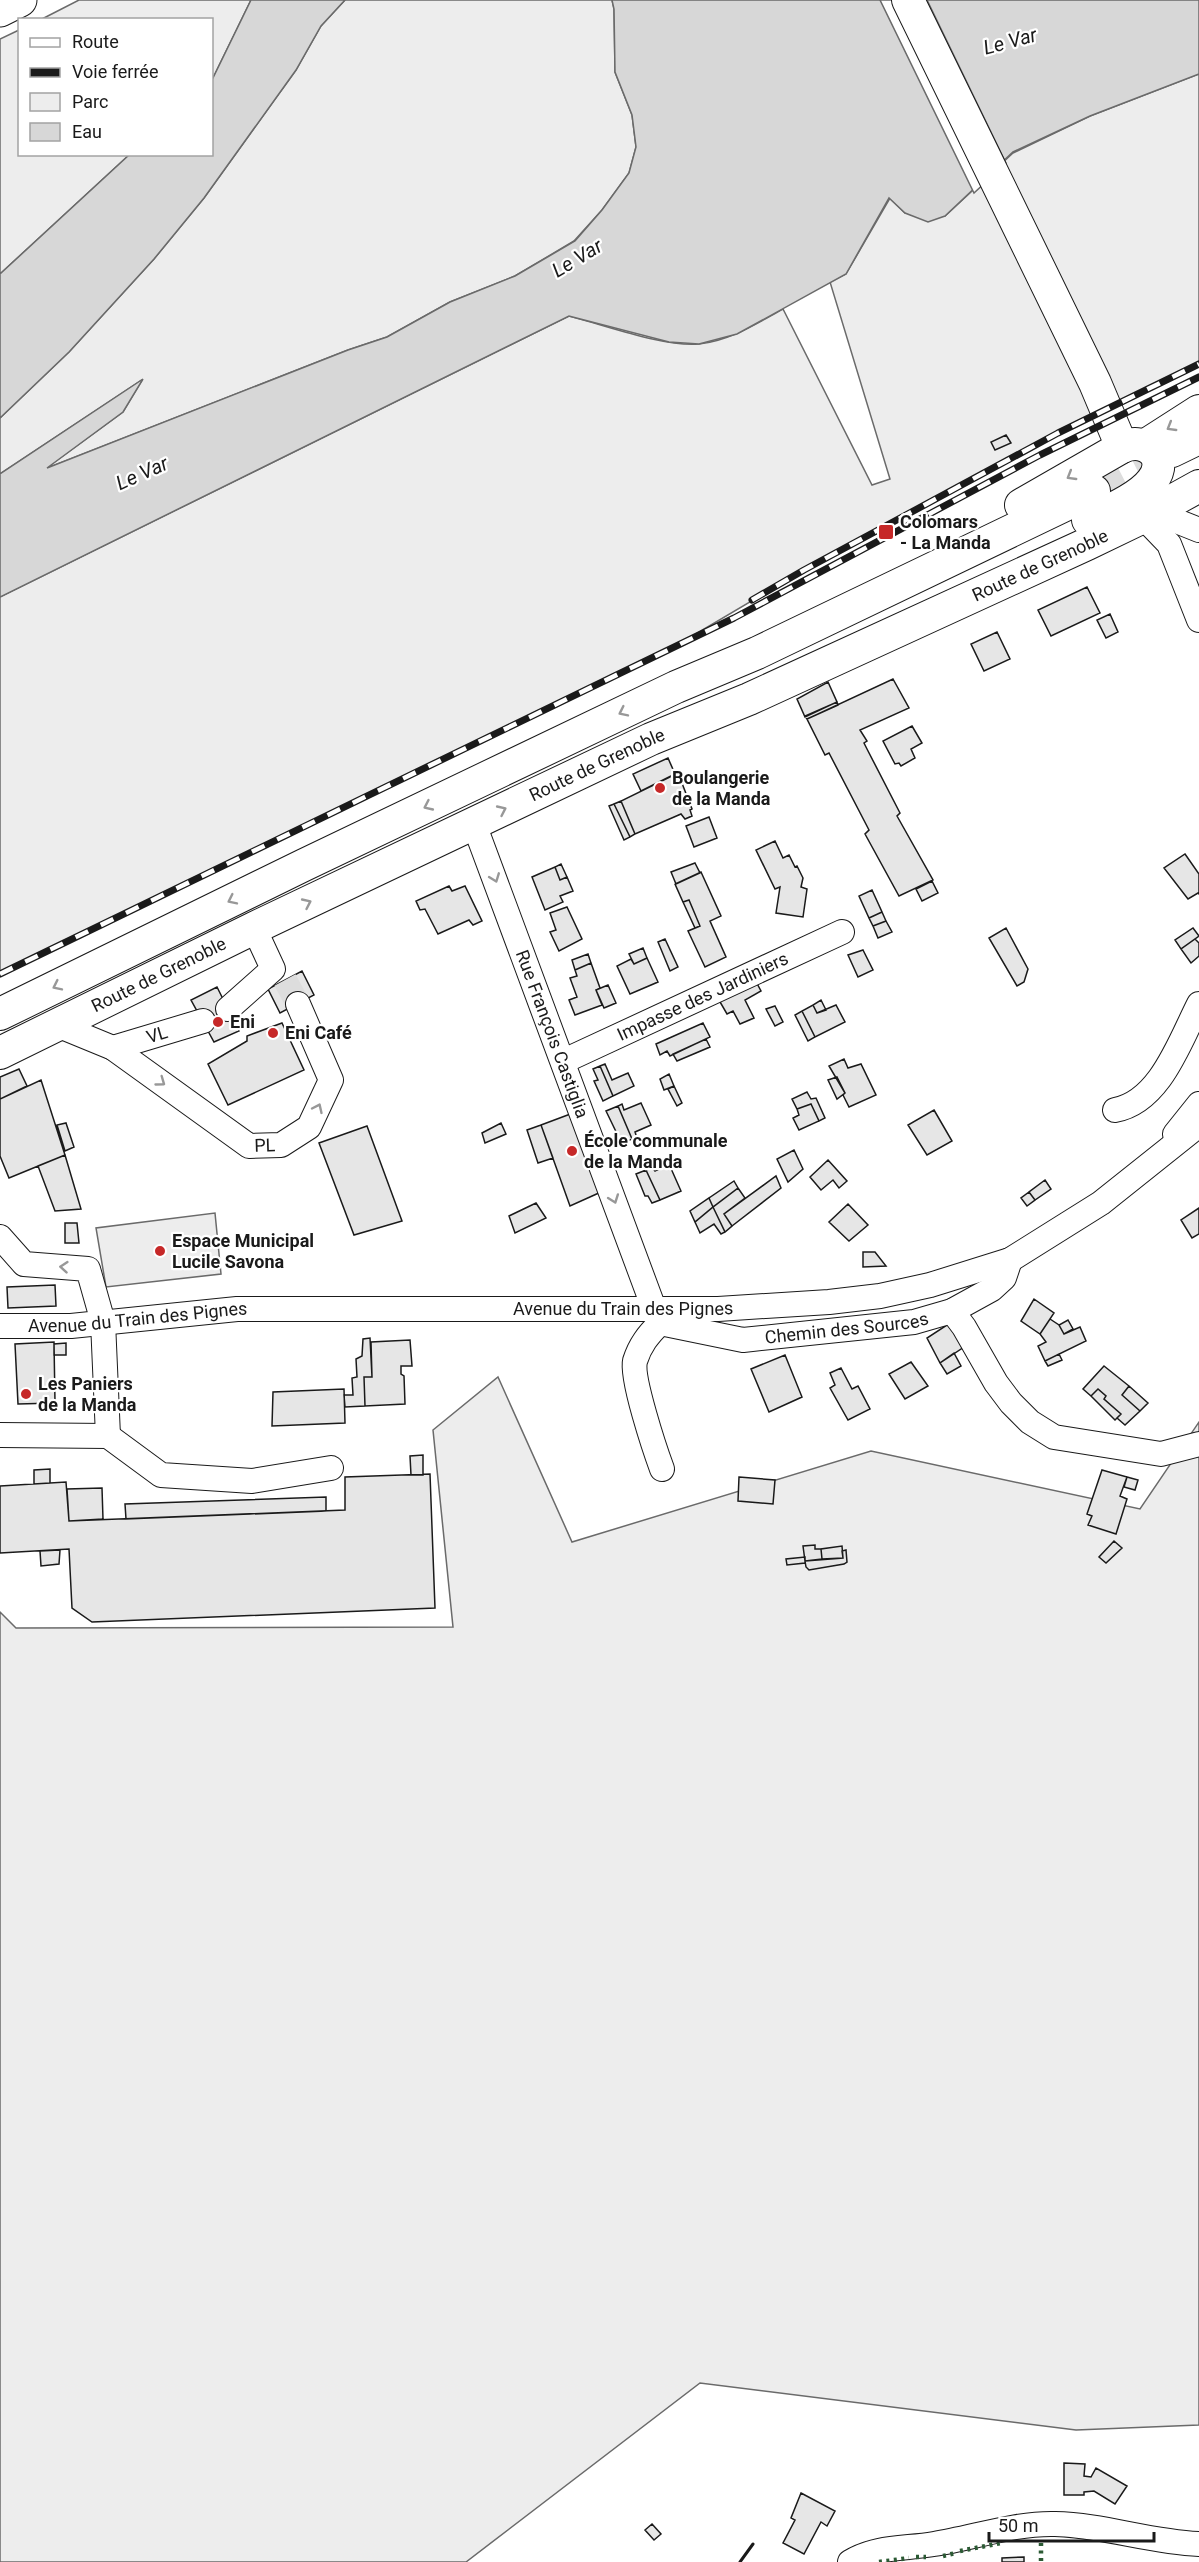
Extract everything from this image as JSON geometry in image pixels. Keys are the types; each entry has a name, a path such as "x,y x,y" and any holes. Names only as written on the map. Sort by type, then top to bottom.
{"highway":[{"path":"0,10 20,0"}],"main road":[{"path":"908,0 1095,383 1167,449"},
{"path":"1143,517 1150,483 1167,449 1199,411"},
{"path":"651,739 744,687 1027,548 1109,511 1150,483 1158,469 1156,455 1167,449"},
{"path":"676,687 747,638 1046,492 1167,449"},
{"name":"Route de Grenoble","path":"0,1053 254,928 651,739 748,699 1143,517 1199,486"},
{"name":"Route de Grenoble","path":"0,1014 676,687 768,648 1094,491"}],"street":[{"path":"1143,517 1169,519 1199,530"},
{"path":"1143,517 1169,544 1199,620"},
{"name":"Rue François Castiglia","path":"474,824 658,1316"},
{"path":"228,1009 279,975 254,928"},
{"name":"Impasse des Jardiniers","path":"564,1061 842,932"},
{"name":"PL","path":"57,1025 113,1048 249,1146 281,1145 309,1127 331,1080 298,1004"},
{"path":"1115,1110 1140,1101 1155,1088 1199,1004"},
{"name":"VL","path":"113,1048 203,1021"},
{"path":"1137,1175 1199,1104"},
{"name":"Avenue du Train des Pignes","path":"0,1326 70,1326 237,1309 658,1316 880,1296 930,1286 1010,1260 1101,1203 1199,1125"},
{"path":"0,1237 24,1264 88,1269 103,1322 108,1436"},
{"name":"Chemin des Sources","path":"658,1316 743,1340 914,1322 952,1311 992,1289 1004,1278 1010,1260"},
{"path":"952,1311 964,1327 996,1383 1011,1403 1030,1422 1054,1437 1161,1454 1199,1444"},
{"path":"658,1316 643,1340 634,1364 649,1433 662,1470"},
{"path":"0,1435 108,1436 161,1475 252,1481 330,1468"},
{"path":"850,2562 883,2548 932,2544 1036,2524 1090,2527 1160,2541 1199,2544"}],"green space":[{"path":"79,0 251,0 213,78 213,18 44,18"},
{"path":"345,0 612,0 615,72 632,115 636,147 629,173 602,210 574,241 515,276 450,302 387,337 348,350 45,469 123,412 142,380 0,474 0,418 69,352 154,259 204,198 296,70 321,26"},
{"path":"18,30 18,156 128,156 0,274 0,39"},
{"path":"1199,74 1199,364 1058,433 804,570 672,648 0,974 0,597 569,316 652,339 699,344 732,335 783,309 872,485 890,479 830,282 846,274 890,198 905,213 945,216 1013,153 1090,116"},
{"name":"Espace Municipal Lucile Savona","path":"215,1213 221,1274 106,1287 96,1228"},
{"path":"498,1377 572,1542 871,1451 1140,1509 1199,1422 1199,2425 1076,2430 700,2383 466,2562 0,2562 0,1612 16,1628 453,1627 433,1430"}],"water":[{"path":"251,0 345,0 321,26 296,70 204,198 154,259 69,352 0,418 0,274 128,156 213,156 213,78"},
{"name":"Le Var","path":"612,0 1199,0 1199,74 1090,116 1013,152 945,216 928,222 905,213 889,198 846,274 737,334 699,344 669,342 569,316 0,597 0,474 143,379 123,412 47,468 348,350 387,337 450,302 515,276 575,241 602,210 629,173 636,147 632,115 615,72"}],"pier":[{"path":"880,0 927,0 1006,163 974,193"}],"building":[{"path":"1006,435 1011,443 995,450 991,442"},
{"path":"1087,587 1100,613 1051,636 1038,610"},
{"path":"1110,614 1118,632 1106,638 1097,620"},
{"path":"997,632 1010,659 984,671 971,644"},
{"path":"893,679 909,708 860,730 867,741 864,743 900,813 897,816 933,880 899,896 865,834 869,830 829,753 825,755 807,719"},
{"path":"828,682 837,702 805,717 797,699"},
{"path":"837,702 838,705 807,719 805,716"},
{"path":"912,726 922,743 911,749 915,758 901,766 899,763 895,764 883,741"},
{"path":"668,758 675,774 641,791 633,774"},
{"path":"678,773 692,809 690,810 692,816 685,819 681,814 635,834 621,801"},
{"path":"621,801 635,834 630,837 614,804"},
{"path":"614,804 630,837 624,840 609,806"},
{"path":"709,817 717,838 694,847 686,826"},
{"path":"775,841 783,858 789,855 803,878 801,887 807,889 803,917 776,913 780,887 775,889 756,850"},
{"path":"1185,854 1199,874 1199,894 1188,899 1164,868"},
{"path":"695,863 700,873 676,884 671,872"},
{"path":"561,864 567,877 560,880 555,867"},
{"path":"555,867 560,880 567,877 573,891 560,896 563,902 545,910 532,877"},
{"path":"701,872 721,916 710,921 726,957 705,967 688,931 700,926 689,900 683,902 675,884"},
{"path":"932,881 938,893 922,901 916,889"},
{"path":"449,886 452,891 465,886 482,921 473,925 469,920 438,934 425,909 420,910 416,901"},
{"path":"872,890 882,912 869,918 859,896"},
{"path":"689,900 700,926 695,928 683,902"},
{"path":"567,907 582,939 559,951 550,932 556,930 550,913"},
{"path":"882,912 886,921 873,926 869,918"},
{"path":"886,921 892,932 878,938 873,926"},
{"path":"1006,928 1028,969 1024,982 1017,986 989,938"},
{"path":"1193,928 1199,936 1181,949 1175,940"},
{"path":"665,939 678,967 670,971 658,942"},
{"path":"1195,939 1199,943 1199,956 1191,963 1181,949"},
{"path":"643,948 647,958 634,964 629,954"},
{"path":"863,950 873,970 858,977 848,955"},
{"path":"588,954 591,963 575,970 572,960"},
{"path":"647,958 658,982 630,994 617,966 631,959 634,964"},
{"path":"591,963 600,988 596,990 602,1005 575,1015 569,1000 577,997 570,978 577,976 575,970"},
{"path":"302,971 314,995 280,1013 268,989"},
{"path":"754,978 761,991 745,1000 754,1018 740,1024 733,1011 727,1014 716,995"},
{"path":"608,985 616,1003 604,1008 596,990"},
{"path":"217,987 239,1031 214,1042 191,1000"},
{"path":"821,1000 826,1010 817,1013 813,1005"},
{"path":"813,1005 817,1013 836,1005 845,1022 815,1037 802,1011"},
{"path":"775,1006 783,1022 775,1026 766,1009"},
{"path":"802,1011 815,1037 808,1041 795,1015"},
{"path":"282,1023 304,1070 228,1105 208,1064 247,1041 247,1036"},
{"path":"703,1023 710,1037 670,1056 667,1051 660,1055 656,1044"},
{"path":"706,1039 710,1047 677,1061 673,1054"},
{"path":"844,1059 848,1068 861,1064 876,1095 849,1107 843,1095 845,1093 829,1066"},
{"path":"605,1064 612,1080 628,1073 634,1086 613,1096 600,1066"},
{"path":"600,1066 613,1096 603,1101 594,1081 598,1080 593,1069"},
{"path":"19,1069 27,1086 0,1099 0,1077"},
{"path":"669,1074 674,1086 664,1090 660,1079"},
{"path":"837,1077 845,1093 837,1099 828,1080"},
{"path":"41,1080 65,1155 9,1178 0,1156 0,1099"},
{"path":"674,1086 682,1103 677,1106 668,1089"},
{"path":"807,1092 811,1099 816,1098 825,1118 819,1121 811,1104 797,1109 792,1099"},
{"path":"641,1103 651,1125 635,1132 637,1138 632,1139 618,1106 622,1104 624,1110"},
{"path":"811,1104 819,1121 799,1130 793,1118 799,1115 797,1109"},
{"path":"618,1106 632,1139 622,1144 606,1111"},
{"path":"934,1110 952,1141 927,1155 908,1125"},
{"path":"573,1113 601,1192 570,1206 541,1125"},
{"path":"66,1123 74,1147 65,1151 57,1125"},
{"path":"501,1123 506,1134 485,1143 482,1133"},
{"path":"541,1125 553,1158 538,1163 527,1130"},
{"path":"367,1126 402,1221 354,1235 319,1143"},
{"path":"794,1150 803,1169 788,1182 777,1159"},
{"path":"65,1155 81,1209 55,1211 38,1166"},
{"path":"828,1160 847,1181 839,1188 833,1180 821,1190 810,1177"},
{"path":"669,1164 681,1191 660,1200 646,1170 652,1167 655,1171"},
{"path":"646,1170 660,1200 652,1203 648,1196 645,1196 636,1174"},
{"path":"776,1176 781,1188 732,1226 724,1214"},
{"path":"1045,1180 1051,1189 1035,1200 1029,1192"},
{"path":"734,1181 738,1188 713,1207 709,1198"},
{"path":"738,1188 745,1198 724,1214 732,1226 725,1232 713,1207"},
{"path":"1029,1192 1035,1200 1027,1206 1021,1198"},
{"path":"709,1198 713,1207 695,1222 690,1211"},
{"path":"536,1203 546,1218 515,1233 509,1216"},
{"path":"848,1204 868,1225 849,1241 829,1222"},
{"path":"713,1207 725,1232 721,1234 714,1224 700,1233 695,1222"},
{"path":"1199,1208 1199,1234 1192,1238 1181,1220"},
{"path":"65,1223 77,1223 79,1243 65,1243"},
{"path":"863,1252 875,1252 886,1266 863,1267"},
{"path":"55,1285 56,1306 8,1308 7,1287"},
{"path":"1034,1299 1054,1313 1040,1334 1021,1321"},
{"path":"1050,1319 1059,1325 1064,1334 1080,1327 1086,1341 1045,1361 1038,1346 1046,1342 1040,1334"},
{"path":"1068,1320 1073,1329 1064,1334 1059,1325"},
{"path":"953,1321 967,1345 940,1363 927,1338"},
{"path":"370,1338 372,1377 364,1377 365,1406 345,1407 344,1395 353,1395 352,1378 357,1377 356,1359 362,1356 363,1339"},
{"path":"410,1340 412,1366 401,1366 401,1374 404,1376 405,1404 365,1406 364,1377 372,1377 371,1342"},
{"path":"54,1342 55,1403 18,1404 15,1344"},
{"path":"66,1343 66,1355 54,1355 54,1344"},
{"path":"954,1353 961,1366 947,1374 940,1363"},
{"path":"1059,1354 1062,1360 1048,1366 1045,1361"},
{"path":"785,1355 802,1397 769,1412 751,1369"},
{"path":"911,1362 928,1386 905,1399 889,1374"},
{"path":"1104,1366 1129,1386 1122,1395 1140,1411 1125,1425 1117,1418 1121,1414 1104,1399 1106,1396 1098,1389 1091,1396 1083,1389"},
{"path":"841,1368 852,1389 858,1386 870,1409 848,1420 830,1388 835,1385 830,1373"},
{"path":"1129,1386 1148,1403 1140,1411 1122,1395"},
{"path":"344,1389 345,1423 272,1426 273,1392"},
{"path":"1098,1389 1106,1396 1104,1399 1121,1414 1115,1420 1091,1396"},
{"path":"423,1455 423,1475 411,1475 410,1456"},
{"path":"50,1469 50,1483 34,1484 34,1470"},
{"path":"1102,1470 1127,1477 1120,1496 1127,1499 1116,1534 1088,1525 1092,1516 1087,1514"},
{"path":"430,1474 435,1608 92,1622 72,1608 69,1549 0,1553 0,1486 66,1482 69,1521 345,1510 345,1477"},
{"path":"739,1477 775,1480 773,1504 738,1501"},
{"path":"1127,1477 1138,1480 1135,1490 1124,1487"},
{"path":"102,1488 103,1519 69,1521 67,1489"},
{"path":"326,1497 326,1511 126,1519 125,1504"},
{"path":"1114,1541 1122,1548 1106,1563 1099,1557"},
{"path":"815,1545 815,1549 821,1549 822,1559 805,1561 803,1546"},
{"path":"842,1546 843,1558 822,1559 821,1549"},
{"path":"60,1550 59,1564 41,1566 40,1551"},
{"path":"846,1550 847,1562 844,1564 809,1570 806,1567 805,1561 843,1558 842,1551"},
{"path":"805,1557 805,1563 787,1565 786,1559"},
{"path":"1064,2463 1085,2464 1084,2476 1091,2477 1096,2468 1127,2486 1115,2504 1094,2491 1084,2492 1084,2495 1064,2495"},
{"path":"801,2493 835,2511 827,2526 821,2522 804,2554 783,2543 795,2520 791,2518"},
{"path":"652,2524 661,2534 654,2540 645,2530"},
{"path":"1024,2557 1024,2562 1002,2562 1002,2558"}],"tunnel":[{"path":"1094,491 1172,451"},
{"path":"285,980 298,1004"}],"railway":[{"path":"752,600 1058,433 1199,364"},
{"path":"0,974 734,618 1040,455 1199,377"}],"hedge":[{"path":"960,2551 1001,2543"},
{"path":"1041,2543 1041,2562"},
{"path":"943,2556 956,2553"},
{"path":"916,2557 926,2557"},
{"path":"879,2562 909,2558"}],"wall":[{"path":"740,2562 753,2544"}],"place":[{"name":"Colomars - La Manda","path":"886,532"},
{"name":"Boulangerie de la Manda","path":"660,788"},
{"name":"Eni","path":"218,1022"},
{"name":"Eni Café","path":"273,1033"},
{"name":"École communale de la Manda","path":"572,1151"},
{"name":"Espace Municipal Lucile Savona","path":"160,1251"},
{"name":"Les Paniers de la Manda","path":"26,1394"}]}
